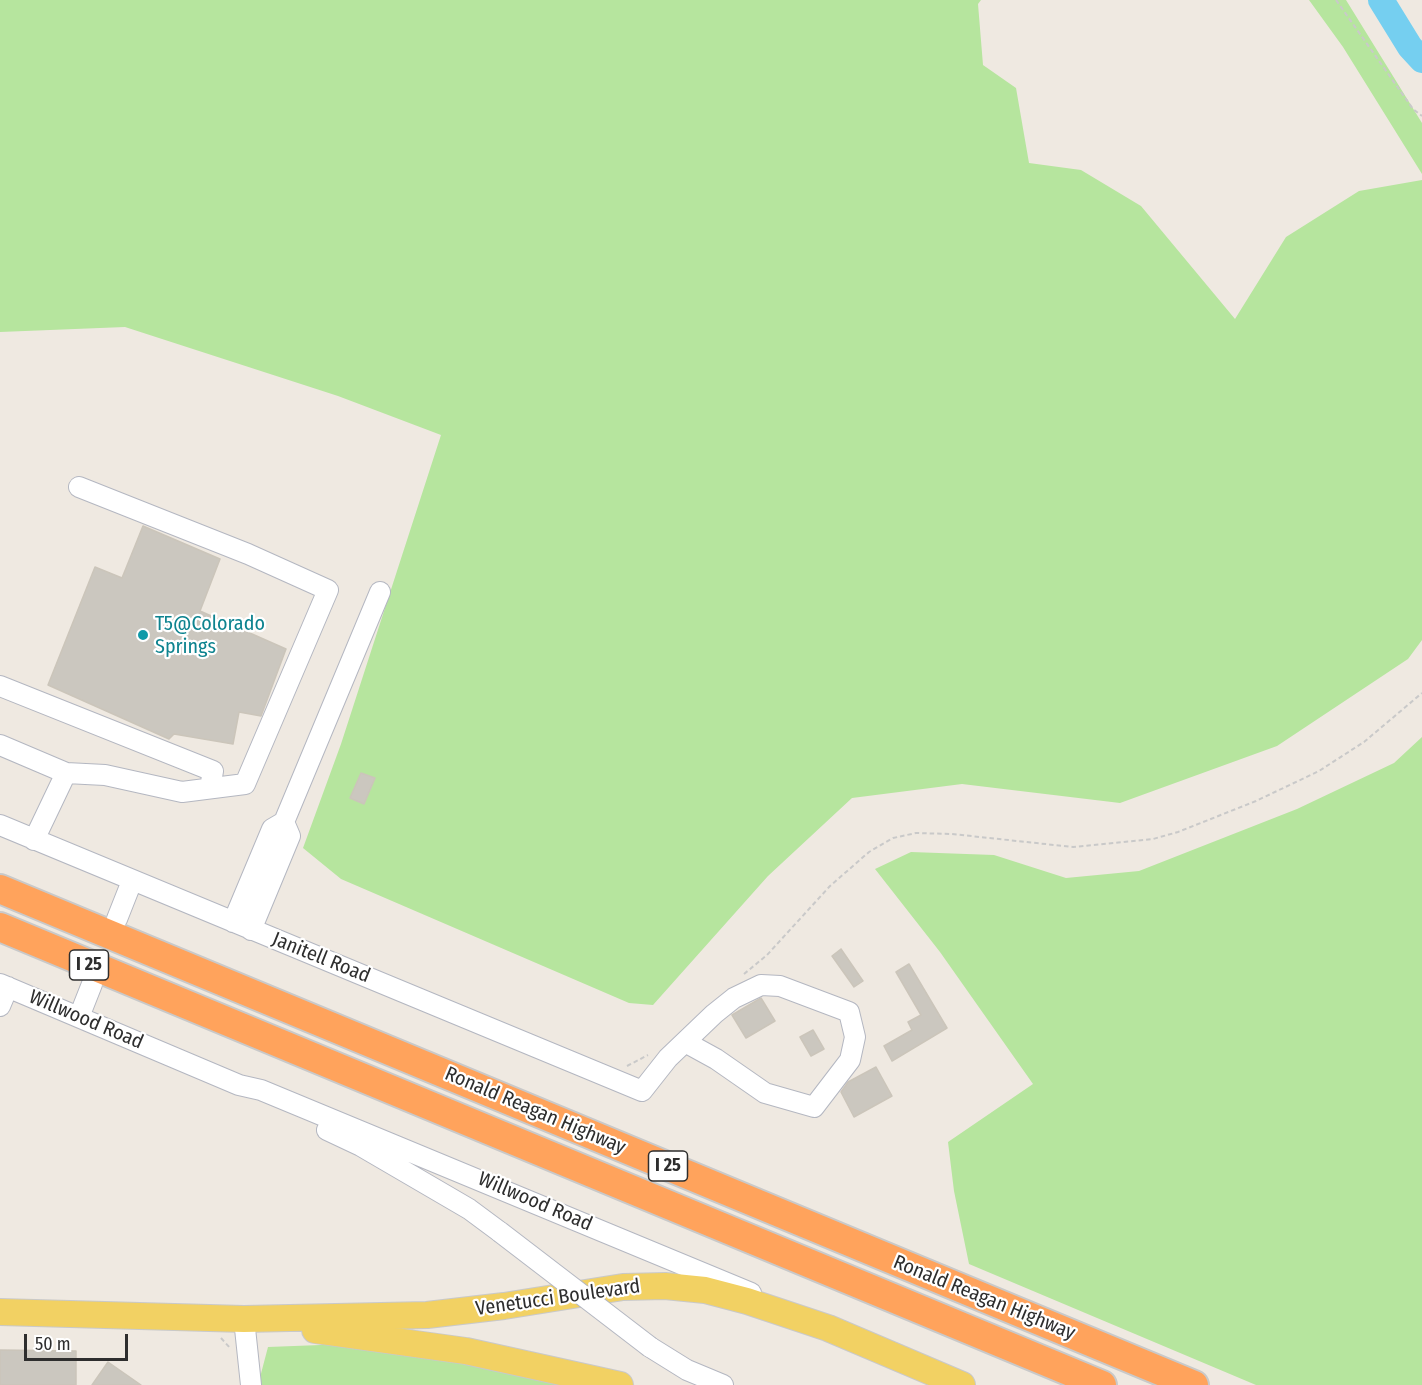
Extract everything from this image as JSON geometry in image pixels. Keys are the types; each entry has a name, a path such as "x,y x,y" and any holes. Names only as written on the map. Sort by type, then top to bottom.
{"highway":[{"name":"Ronald Reagan Highway","path":"0,889 1194,1385"},
{"name":"Ronald Reagan Highway","path":"0,927 1102,1385"}],"main road":[{"name":"Venetucci Boulevard","path":"0,1312 244,1319 427,1315 504,1306 623,1287 665,1286 705,1290 747,1301 828,1328 962,1385"},
{"name":"Venetucci Boulevard","path":"244,1319 466,1351 620,1385"}],"street":[{"path":"0,745 66,773 105,775 182,792 245,784 328,590 248,554 79,488"},
{"path":"242,926 272,829 284,822 380,592"},
{"path":"0,686 213,771 210,788"},
{"path":"34,840 66,773"},
{"name":"Janitell Road","path":"0,825 642,1091 668,1058 685,1042"},
{"path":"117,919 132,880"},
{"path":"79,1017 92,984"},
{"path":"0,1006 4,985"},
{"name":"Willwood Road","path":"4,985 239,1084 261,1090 493,1184 742,1288 828,1328"},
{"path":"761,985 780,986 849,1012 855,1037 850,1060 814,1107 765,1093 716,1059 685,1042 734,998 761,985"},
{"name":"Willwood Road","path":"239,1084 259,1098 360,1146 469,1209 650,1347 687,1370 723,1385"},
{"path":"244,1319 251,1385"}],"path":[{"path":"1336,0 1413,109 1422,116"},
{"path":"742,976 767,955 830,885 869,852 892,838 916,833 952,834 1073,847 1153,839 1178,832 1256,801 1319,771 1364,742 1422,693"},
{"path":"606,1076 653,1052"}],"green space":[{"path":"0,0 981,0 978,4 983,65 1016,88 1029,163 1081,170 1141,206 1235,319 1286,237 1359,191 1422,180 1422,640 1408,659 1277,746 1120,803 962,784 852,798 768,876 653,1005 629,1003 341,879 303,848 341,744 441,435 338,396 125,327 0,332"},
{"path":"1309,0 1346,0 1422,123 1422,174 1343,47"},
{"path":"1422,737 1422,1385 1256,1385 969,1264 954,1191 948,1142 1033,1084 940,952 875,869 911,852 994,855 1066,878 1139,871 1297,809 1394,763"},
{"path":"399,1342 635,1385 258,1385 268,1347"}],"building":[{"name":"T5@Colorado Springs","path":"143,526 220,559 200,611 286,649 261,716 239,712 233,744 174,734 169,739 48,685 95,567 122,578"},
{"path":"361,773 375,778 364,804 350,798"},
{"path":"841,949 863,981 854,987 832,956"},
{"path":"909,964 947,1028 892,1061 884,1046 912,1030 908,1022 921,1015 896,972"},
{"path":"761,998 775,1021 746,1038 732,1015"},
{"path":"813,1030 824,1049 811,1056 800,1037"},
{"path":"876,1067 892,1096 854,1117 841,1092 848,1082"},
{"path":"0,1350 76,1351 76,1385 0,1385"},
{"path":"108,1362 141,1385 92,1385"}],"waterway":[{"path":"1381,0 1410,47 1422,60"}],"place":[{"name":"T5@Colorado Springs","path":"143,635"}]}
